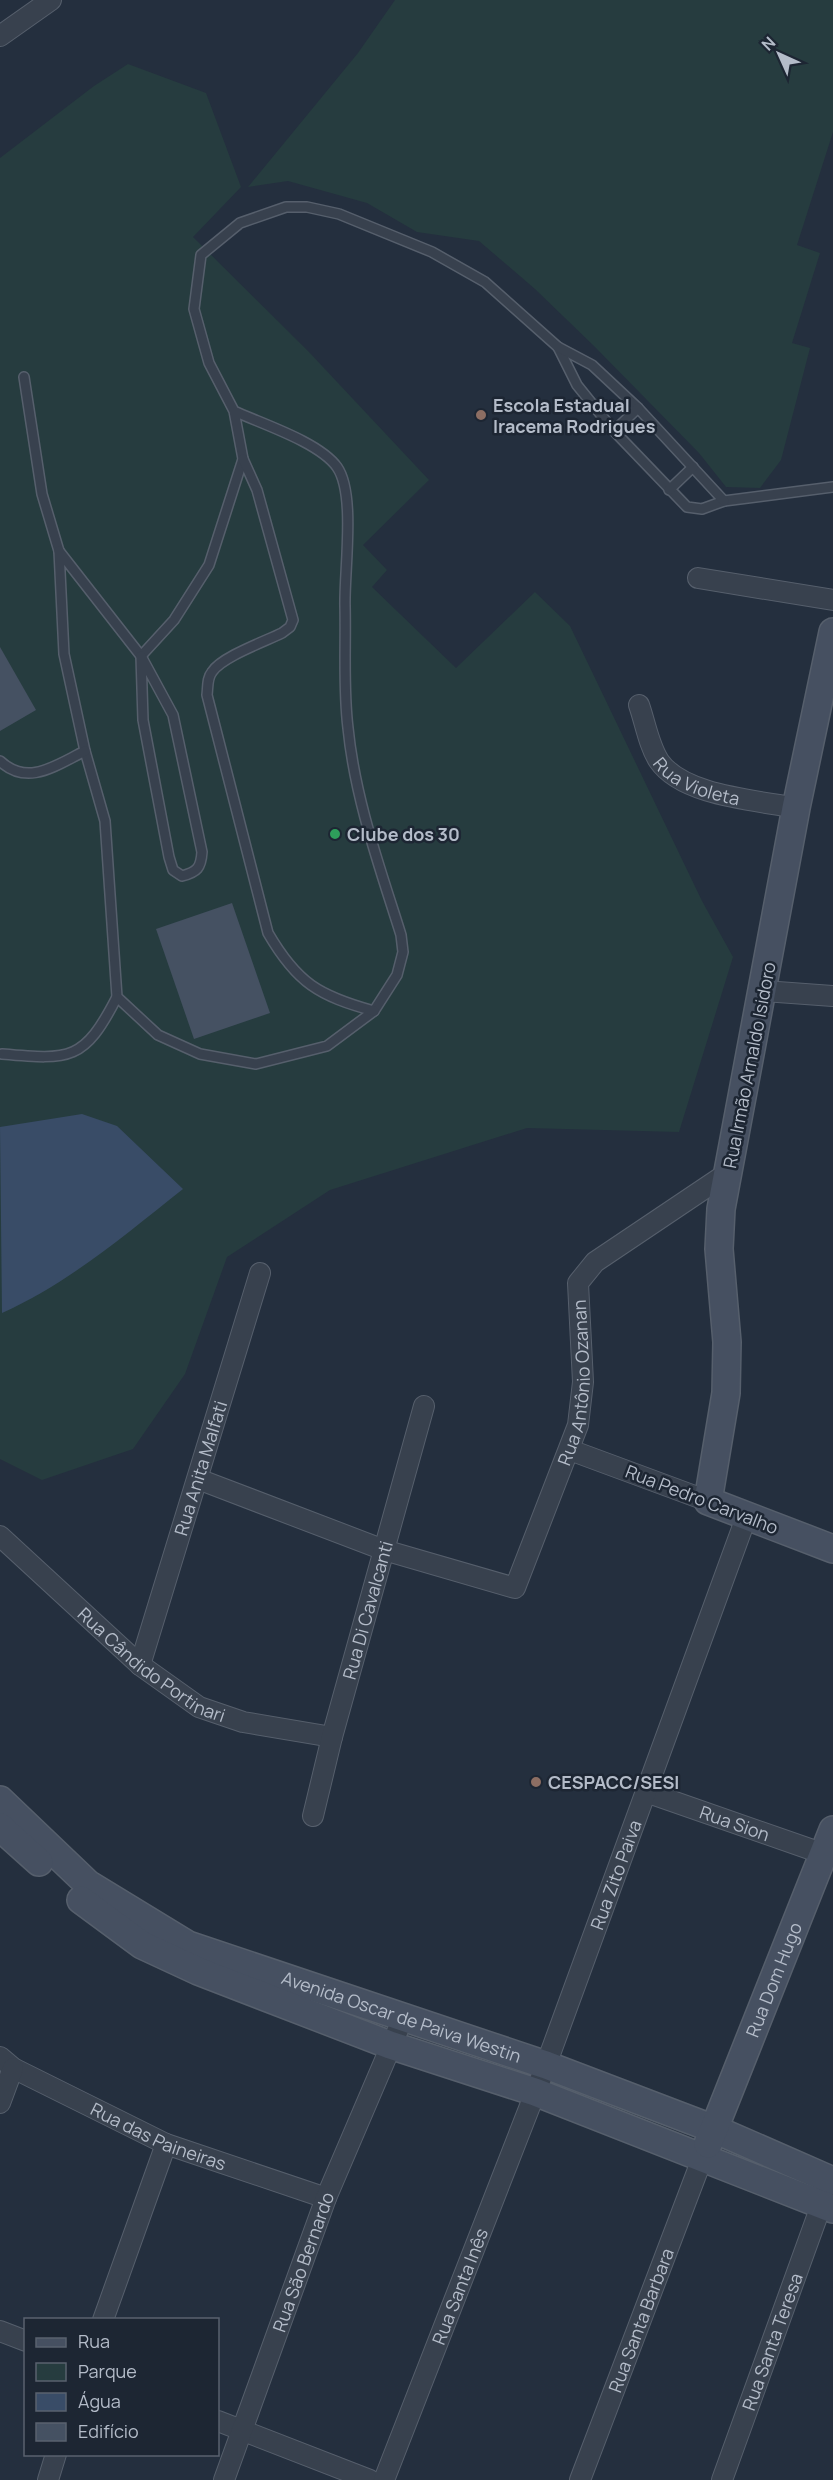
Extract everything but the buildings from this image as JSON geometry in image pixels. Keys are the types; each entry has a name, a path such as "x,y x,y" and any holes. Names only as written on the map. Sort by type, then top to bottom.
{"street":[{"path":"0,36 51,0"},
{"path":"698,578 833,600"},
{"name":"Rua Irmão Arnaldo Isidoro","path":"708,1501 726,1393 727,1342 719,1249 721,1209 764,991 796,808 832,644"},
{"name":"Rua Violeta","path":"639,705 657,759 669,773 706,790 796,808"},
{"path":"764,991 833,996"},
{"name":"Rua Antônio Ozanan","path":"384,1550 515,1588 578,1425 583,1382 578,1282 595,1262 729,1173"},
{"name":"Rua Anita Malfati","path":"140,1665 260,1273"},
{"name":"Rua Di Cavalcanti","path":"313,1816 332,1737 424,1406"},
{"name":"Rua Pedro Carvalho","path":"570,1450 833,1549"},
{"path":"198,1479 384,1550"},
{"name":"Rua Zito Paiva","path":"535,2092 747,1515"},
{"name":"Rua Cândido Portinari","path":"0,1536 140,1665 199,1707 243,1722 332,1737"},
{"name":"Rua Sion","path":"646,1792 828,1842"},
{"name":"Avenida Oscar de Paiva Westin","path":"0,1800 83,1891 188,1945 546,2065 714,2129 830,2194"},
{"name":"Avenida Oscar de Paiva Westin","path":"0,1827 83,1891 142,1945 188,1967 390,2045 535,2092 702,2159 830,2194"},
{"name":"Rua Dom Hugo","path":"702,2159 828,1842"},
{"name":"Rua São Bernardo","path":"224,2480 326,2198 403,2018"},
{"path":"0,2103 6,2063"},
{"name":"Rua das Paineiras","path":"6,2063 166,2144 326,2198"},
{"name":"Rua Santa Inês","path":"384,2480 535,2092"},
{"path":"103,2318 166,2144"},
{"name":"Rua Santa Barbara","path":"580,2480 702,2159"},
{"name":"Rua Santa Teresa","path":"722,2480 830,2194"},
{"path":"0,2331 24,2340"},
{"path":"219,2421 370,2480"},
{"path":"48,2480 55,2456"}],"lane":[{"path":"374,1011 318,992 285,962 268,933 207,695 208,679 212,670 282,633 290,627 293,620 257,490 243,459 234,411 209,363 194,309 201,255 240,224 286,207 307,207 339,214 432,252 485,282 558,347 592,365 638,408 724,501"},
{"path":"558,347 577,385 614,430 687,507 695,510 724,501 833,486"},
{"path":"2,1054 52,1059 84,1048 101,1028 117,997 105,821 85,751 64,654 59,551 42,494 24,377"},
{"path":"614,430 638,408"},
{"path":"117,997 158,1035 200,1054 256,1064 327,1046 374,1011 397,975 403,952 401,935 367,827 348,729 345,583 348,499 344,480 336,465 316,449 234,411"},
{"path":"59,551 141,656 173,715 202,852 201,864 195,873 182,876 173,870 169,857 143,720 141,656 174,620 209,565 243,459"},
{"path":"669,490 693,467"},
{"path":"0,761 11,771 23,775 42,772 85,751"}],"green space":[{"path":"395,0 833,0 833,132 797,245 820,253 792,343 810,348 781,460 760,488 726,487 699,453 594,346 535,289 479,241 417,232 367,203 288,181 248,187 358,53"},
{"name":"Clube dos 30","path":"128,64 206,93 241,187 193,237 308,351 429,480 363,545 387,570 372,587 456,668 535,592 570,626 702,901 733,957 679,1132 527,1128 330,1190 227,1257 185,1374 133,1449 42,1480 0,1459 0,158 94,86"}],"water":[{"path":"82,1114 117,1126 183,1189 74,1272 27,1301 2,1313 0,1127"}],"place":[{"name":"Escola Estadual Iracema Rodrigues","path":"481,415"},
{"name":"Clube dos 30","path":"335,834"},
{"name":"CESPACC/SESI","path":"536,1782"}]}
